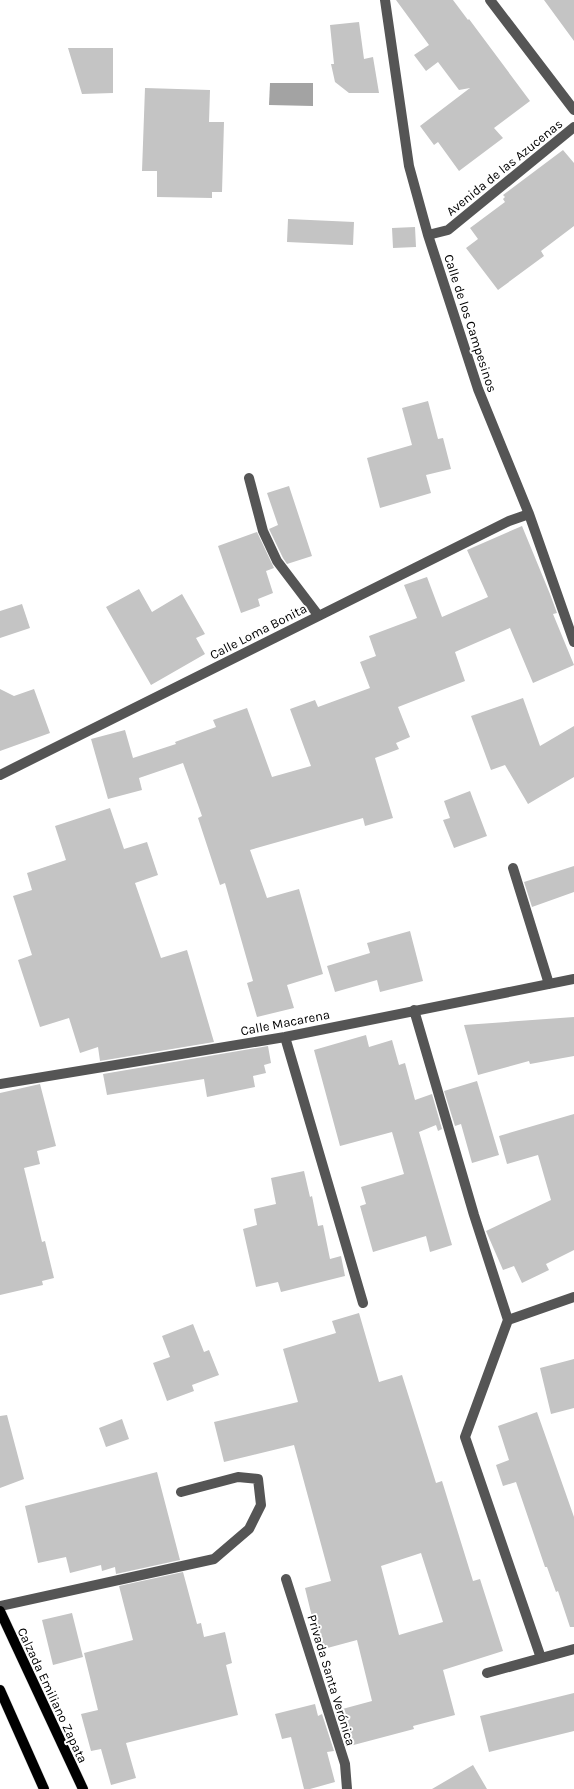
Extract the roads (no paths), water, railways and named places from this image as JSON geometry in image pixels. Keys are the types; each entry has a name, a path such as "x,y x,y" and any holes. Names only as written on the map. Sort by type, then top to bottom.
{"main road":[{"name":"Calzada Emiliano Zapata","path":"0,1612 83,1789"},
{"path":"0,1690 44,1789"}],"street":[{"name":"Calle de los Campesinos","path":"385,0 409,166 428,235 478,389 528,514 574,642"},
{"path":"490,0 574,110"},
{"name":"Avenida de las Azucenas","path":"428,235 448,230 574,127"},
{"path":"249,478 263,531 277,561 318,615"},
{"name":"Calle Loma Bonita","path":"0,774 502,524 528,514"},
{"path":"513,868 549,984"},
{"name":"Calle Macarena","path":"0,1084 285,1037 574,979"},
{"path":"414,1010 474,1215 508,1320 465,1436 541,1658"},
{"path":"285,1037 363,1303"},
{"path":"508,1320 574,1297"},
{"path":"0,1606 214,1559 249,1529 260,1505 258,1479 238,1477 181,1492"},
{"name":"Privada Santa Verónica","path":"286,1579 345,1764 347,1789"},
{"path":"487,1673 574,1649"}]}
